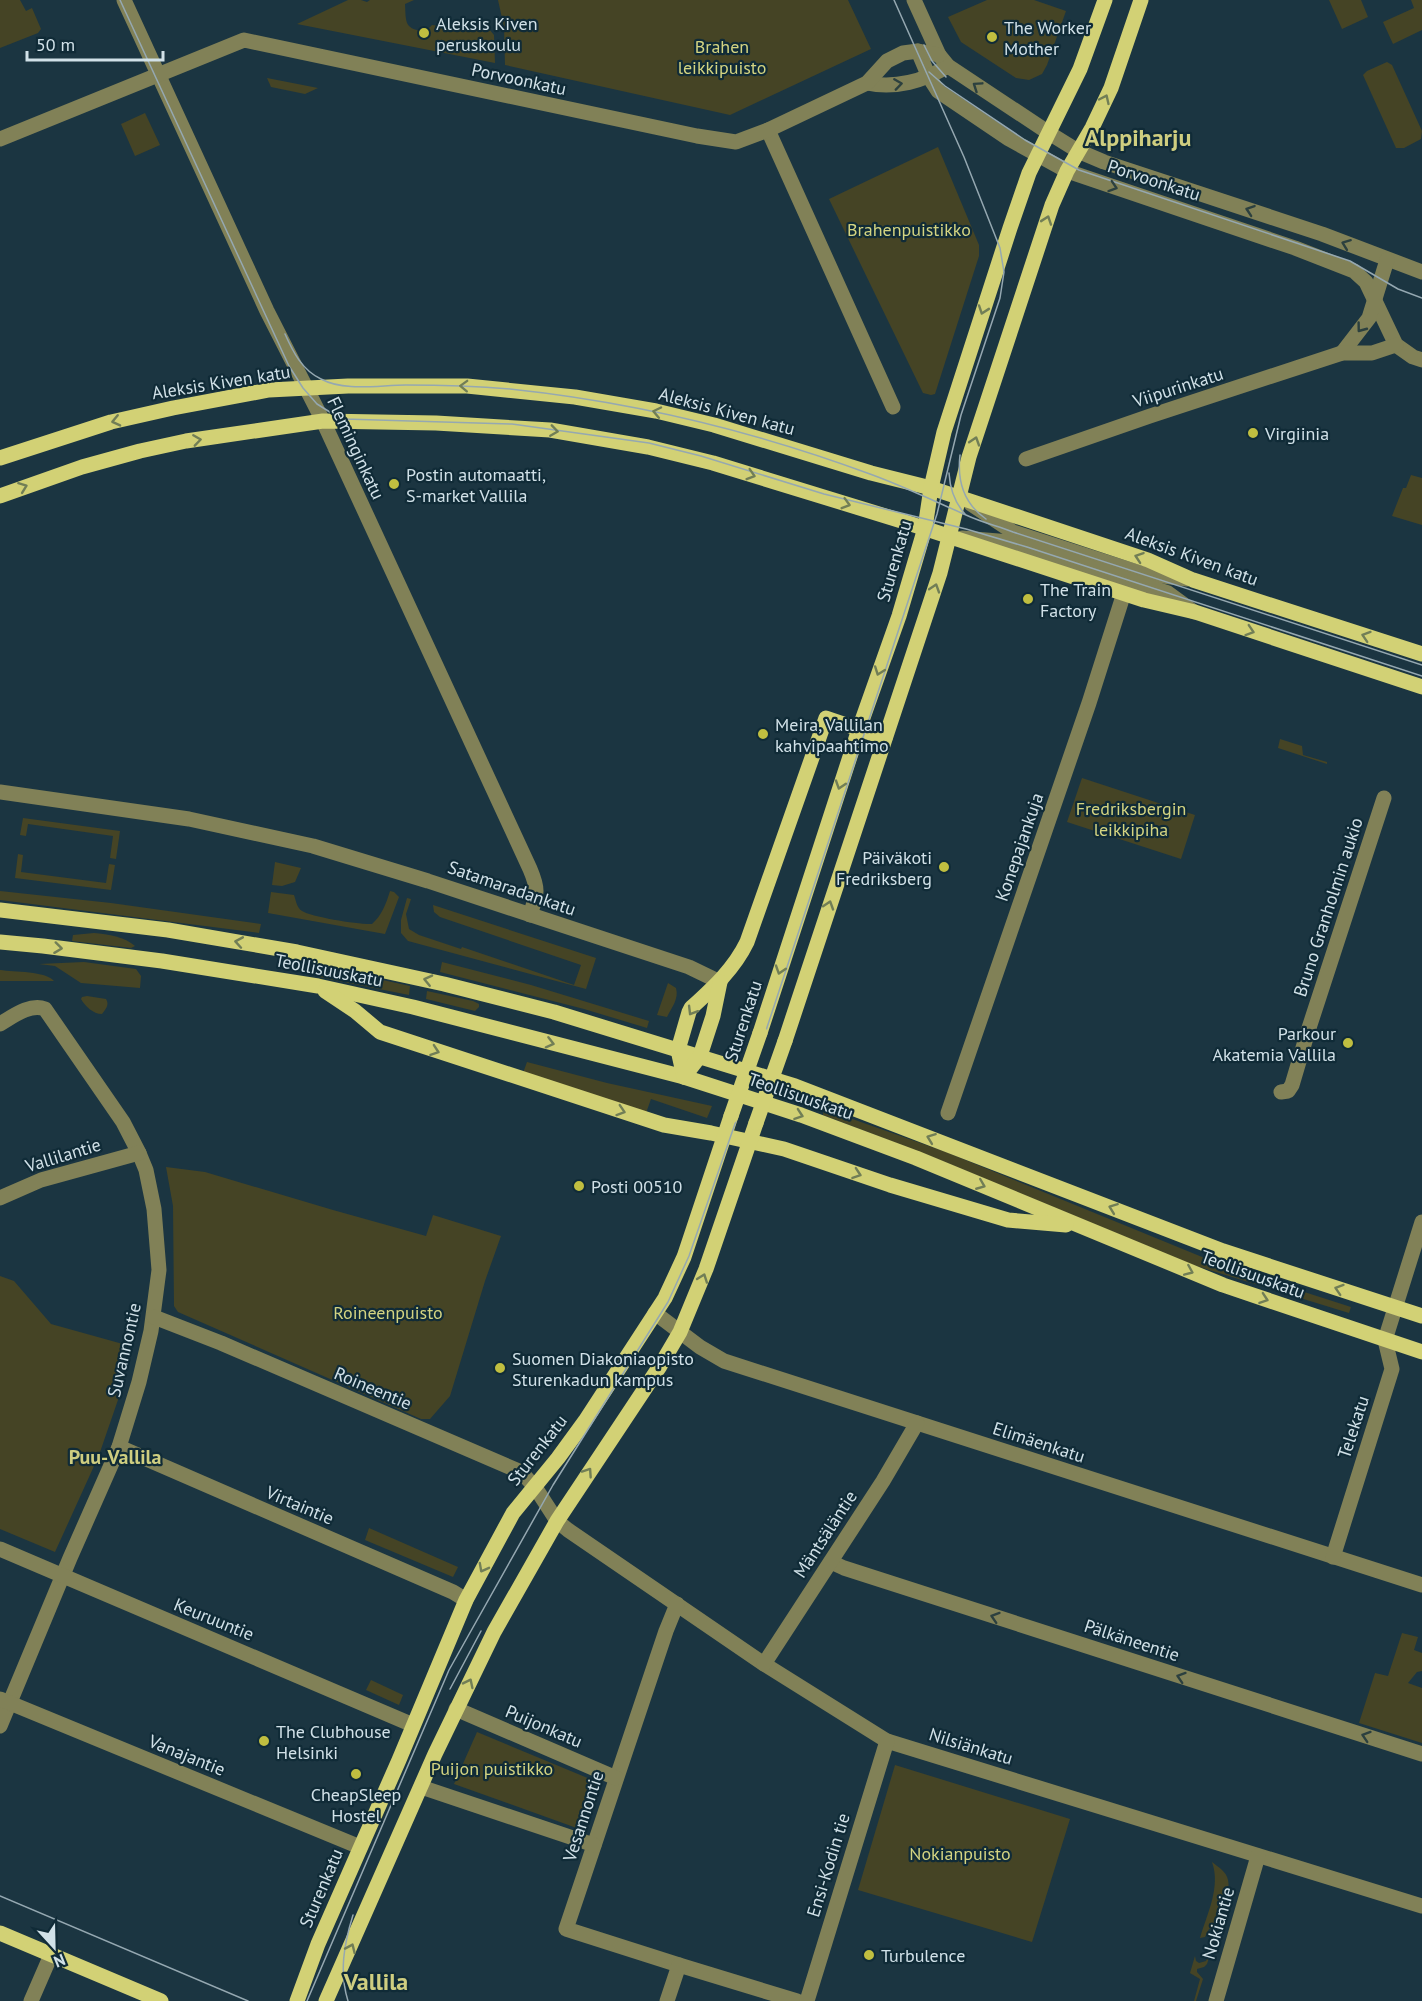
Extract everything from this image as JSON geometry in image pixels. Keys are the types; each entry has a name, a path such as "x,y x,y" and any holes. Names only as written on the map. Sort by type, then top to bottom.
{"main road":[{"name":"Sturenkatu","path":"297,2001 311,1962 466,1600 513,1513 585,1421 656,1314 684,1257 859,729 899,616 925,528 941,441 1017,206 1037,156 1080,69 1105,0"},
{"path":"326,2001 456,1709 494,1632 557,1521 680,1332 706,1269 785,1041 940,573 951,537 969,458 1052,206 1067,171 1092,128 1111,88 1142,0"},
{"name":"Aleksis Kiven katu","path":"0,458 104,424 269,390 348,386 467,386 597,400 714,425 871,473 961,497 1148,560 1193,580 1422,654"},
{"path":"0,496 82,467 140,451 186,441 323,422 436,423 512,427 595,437 713,464 925,528 1164,606 1195,612 1422,687"},
{"path":"684,1077 678,1050 691,1008 720,982 747,942 826,718 885,738"},
{"name":"Teollisuuskatu","path":"0,910 168,930 345,961 525,1004 637,1036 795,1086 1223,1251 1394,1307"},
{"name":"Teollisuuskatu","path":"0,942 162,961 318,986 413,1007 684,1077 916,1158 1223,1285 1422,1352"},
{"path":"684,1077 700,1056 713,1016 720,982"},
{"path":"318,986 355,1011 380,1032 664,1125 784,1149 891,1185 1008,1220 1081,1226"},
{"path":"1394,1307 1422,1316"},
{"path":"0,1933 161,2001"}],"street":[{"name":"Fleminginkatu","path":"124,0 267,311 323,422 537,885 530,915"},
{"path":"914,0 944,60"},
{"name":"Porvoonkatu","path":"0,139 244,40 715,140 736,142 867,82 887,61 903,53 918,51 944,60 1078,151 1104,162 1322,234 1422,272"},
{"name":"Porvoonkatu","path":"918,51 929,77 938,90 1037,156 1097,183 1295,248 1354,271 1366,282 1396,345"},
{"name":"Porvoonkatu","path":"867,82 882,86 929,77 944,60"},
{"path":"768,129 893,407"},
{"path":"1342,353 1369,318 1387,260"},
{"path":"1396,345 1413,357 1422,360"},
{"name":"Viipurinkatu","path":"1026,459 1342,353 1372,353 1396,345"},
{"path":"951,537 1010,542 1168,593 1195,612"},
{"name":"Konepajankuja","path":"948,1113 1046,841 1124,593"},
{"name":"Satamaradankatu","path":"0,792 189,819 347,855 689,967 720,982"},
{"name":"Bruno Granholmin aukio","path":"1281,1092 1288,1091 1292,1085 1384,798"},
{"name":"Suvannontie","path":"0,1024 24,1011 40,1007 49,1012 123,1122 140,1153 146,1170 154,1209 159,1270 154,1317 139,1382 119,1447 5,1701 0,1726"},
{"name":"Vallilantie","path":"0,1198 41,1180 140,1153"},
{"name":"Telekatu","path":"1333,1557 1392,1369 1385,1340 1422,1222"},
{"name":"Elimäenkatu","path":"656,1314 700,1347 724,1361 1422,1585"},
{"name":"Roineentie","path":"154,1317 221,1343 521,1472 535,1487 557,1521"},
{"name":"Mäntsäläntie","path":"764,1664 883,1481 917,1423"},
{"name":"Virtaintie","path":"119,1447 453,1592 466,1600"},
{"name":"Nilsiänkatu","path":"557,1521 764,1664 887,1741 1422,1906"},
{"name":"Keuruuntie","path":"0,1550 413,1725"},
{"name":"Pälkäneentie","path":"831,1562 1422,1754"},
{"name":"Vesannontie","path":"677,1604 566,1929 679,1965"},
{"name":"Vanajantie","path":"5,1701 360,1847"},
{"name":"Puijonkatu","path":"456,1709 616,1778"},
{"name":"Ensi-Kodin tie","path":"807,2001 887,1741"},
{"path":"421,1787 594,1845"},
{"name":"Nokiantie","path":"1216,2001 1258,1856"},
{"path":"31,2001 51,1955"},
{"path":"668,2001 679,1965 797,2001"}],"green space":[{"path":"0,0 20,0 26,11 32,8 41,29 38,33 0,48"},
{"path":"348,0 367,2 370,0 414,0 405,4 406,20 410,27 419,30 426,31 432,25 488,28 494,35 495,63 297,24"},
{"name":"Brahen leikkipuisto","path":"498,0 848,0 871,49 730,115 505,65 504,27"},
{"path":"987,0 1034,0 1066,11 1042,74 1029,80 1016,78 961,42 948,17"},
{"path":"1329,0 1361,0 1368,17 1342,29"},
{"path":"1411,0 1422,0 1422,30 1393,44 1383,22 1414,8"},
{"path":"1387,62 1392,65 1422,131 1421,139 1404,148 1396,148 1363,75"},
{"path":"267,78 318,88 305,94 271,87"},
{"path":"145,113 160,145 135,156 121,124"},
{"name":"Brahenpuistikko","path":"938,147 979,245 979,256 935,394 931,395 923,393 829,199"},
{"path":"1411,475 1422,478 1422,525 1392,516"},
{"path":"1280,739 1302,746 1303,755 1327,762 1327,764 1278,748"},
{"name":"Fredriksbergin leikkipiha","path":"1082,778 1195,815 1181,859 1067,822"},
{"path":"23,818 120,831 116,859 110,858 113,836 28,824 26,836 20,835"},
{"path":"18,854 23,855 21,872 106,883 109,864 115,865 111,890 15,878"},
{"path":"275,862 301,868 295,882 282,886 272,885"},
{"path":"0,891 111,903 261,924 259,933 0,900"},
{"path":"390,891 399,897 385,934 268,913 271,892 294,895 302,911 315,916 372,924 383,909"},
{"path":"407,898 411,899 406,914 409,929 419,935 574,985 581,965 440,917 434,912 433,905 596,958 586,989 408,941 401,933 401,920"},
{"path":"94,933 116,936 135,946 131,948 72,941 73,935"},
{"path":"84,962 136,969 141,976 140,988 81,983 55,966 39,964"},
{"path":"442,962 531,985 649,1021 647,1028 584,1009 440,972"},
{"path":"320,969 351,973 410,986 409,995 319,977"},
{"path":"0,970 44,975 54,981 0,981"},
{"path":"668,983 676,988 677,996 667,1017 657,1015"},
{"path":"427,991 473,1001 479,1004 479,1007 475,1011 426,999"},
{"path":"87,996 106,999 106,1009 102,1014 92,1011 81,999"},
{"path":"527,1062 607,1083 712,1106 707,1118 651,1099 646,1113 523,1073"},
{"path":"824,1109 946,1152 1229,1268 1351,1307 1349,1313 1193,1265 930,1156 823,1115"},
{"name":"Roineenpuisto","path":"166,1167 205,1172 426,1236 433,1215 501,1236 450,1396 430,1419 421,1419 178,1312 174,1306 173,1206"},
{"path":"0,1276 14,1281 51,1324 130,1346 119,1397 99,1455 55,1552 0,1529"},
{"path":"369,1528 458,1567 453,1577 365,1540"},
{"path":"1402,1633 1418,1637 1414,1650 1422,1653 1422,1671 1417,1672 1408,1683 1422,1688 1422,1743 1359,1723 1375,1673 1388,1676"},
{"path":"371,1680 403,1695 399,1705 366,1690"},
{"name":"Puijon puistikko","path":"477,1732 602,1784 585,1831 454,1784"},
{"name":"Nokianpuisto","path":"895,1765 1070,1819 1032,1942 858,1890"},
{"path":"1212,1862 1226,1874 1227,1897 1207,1964 1197,1969 1203,1979 1196,2001 1194,2001 1200,1979 1190,1973 1195,1956 1199,1963 1206,1961 1215,1930 1209,1929 1205,1937 1200,1938 1214,1891"}],"tram line":[{"path":"120,0 289,366 317,404 333,414 344,419 512,424 649,443 701,456 824,494 966,529 1027,547 1422,676"},
{"path":"307,2001 449,1670 553,1485 668,1302 689,1256 937,514 961,415 1000,298 1004,272 1000,248 964,157 894,0"},
{"path":"924,45 932,61 946,77"},
{"path":"929,72 945,86 1025,140 1079,170 1350,261 1398,289 1422,298"},
{"path":"285,334 303,366 330,383 351,387 432,385 510,389 602,402 693,420 782,444 870,474 983,522 1422,665"},
{"path":"960,455 959,465 963,491 972,506 986,519"},
{"path":"949,473 953,495 965,514"},
{"path":"450,1689 481,1631"},
{"path":"0,1896 248,2001"},
{"path":"348,2001 343,1969 347,1937 353,1915"}],"place":[{"name":"Aleksis Kiven peruskoulu","path":"424,33"},
{"name":"The Worker Mother","path":"992,37"},
{"name":"Virgiinia","path":"1253,433"},
{"name":"Postin automaatti, S-market Vallila","path":"394,484"},
{"name":"The Train Factory","path":"1028,599"},
{"name":"Meira, Vallilan kahvipaahtimo","path":"763,734"},
{"name":"Päiväkoti Fredriksberg","path":"944,867"},
{"name":"Parkour Akatemia Vallila","path":"1348,1043"},
{"name":"Posti 00510","path":"579,1186"},
{"name":"Suomen Diakoniaopisto Sturenkadun kampus","path":"500,1368"},
{"name":"The Clubhouse Helsinki","path":"264,1741"},
{"name":"CheapSleep Hostel","path":"356,1774"},
{"name":"Turbulence","path":"869,1955"}],"district":[{"name":"Alppiharju","path":"1138,137"},
{"name":"Puu-Vallila","path":"115,1457"},
{"name":"Vallila","path":"376,1981"}]}
